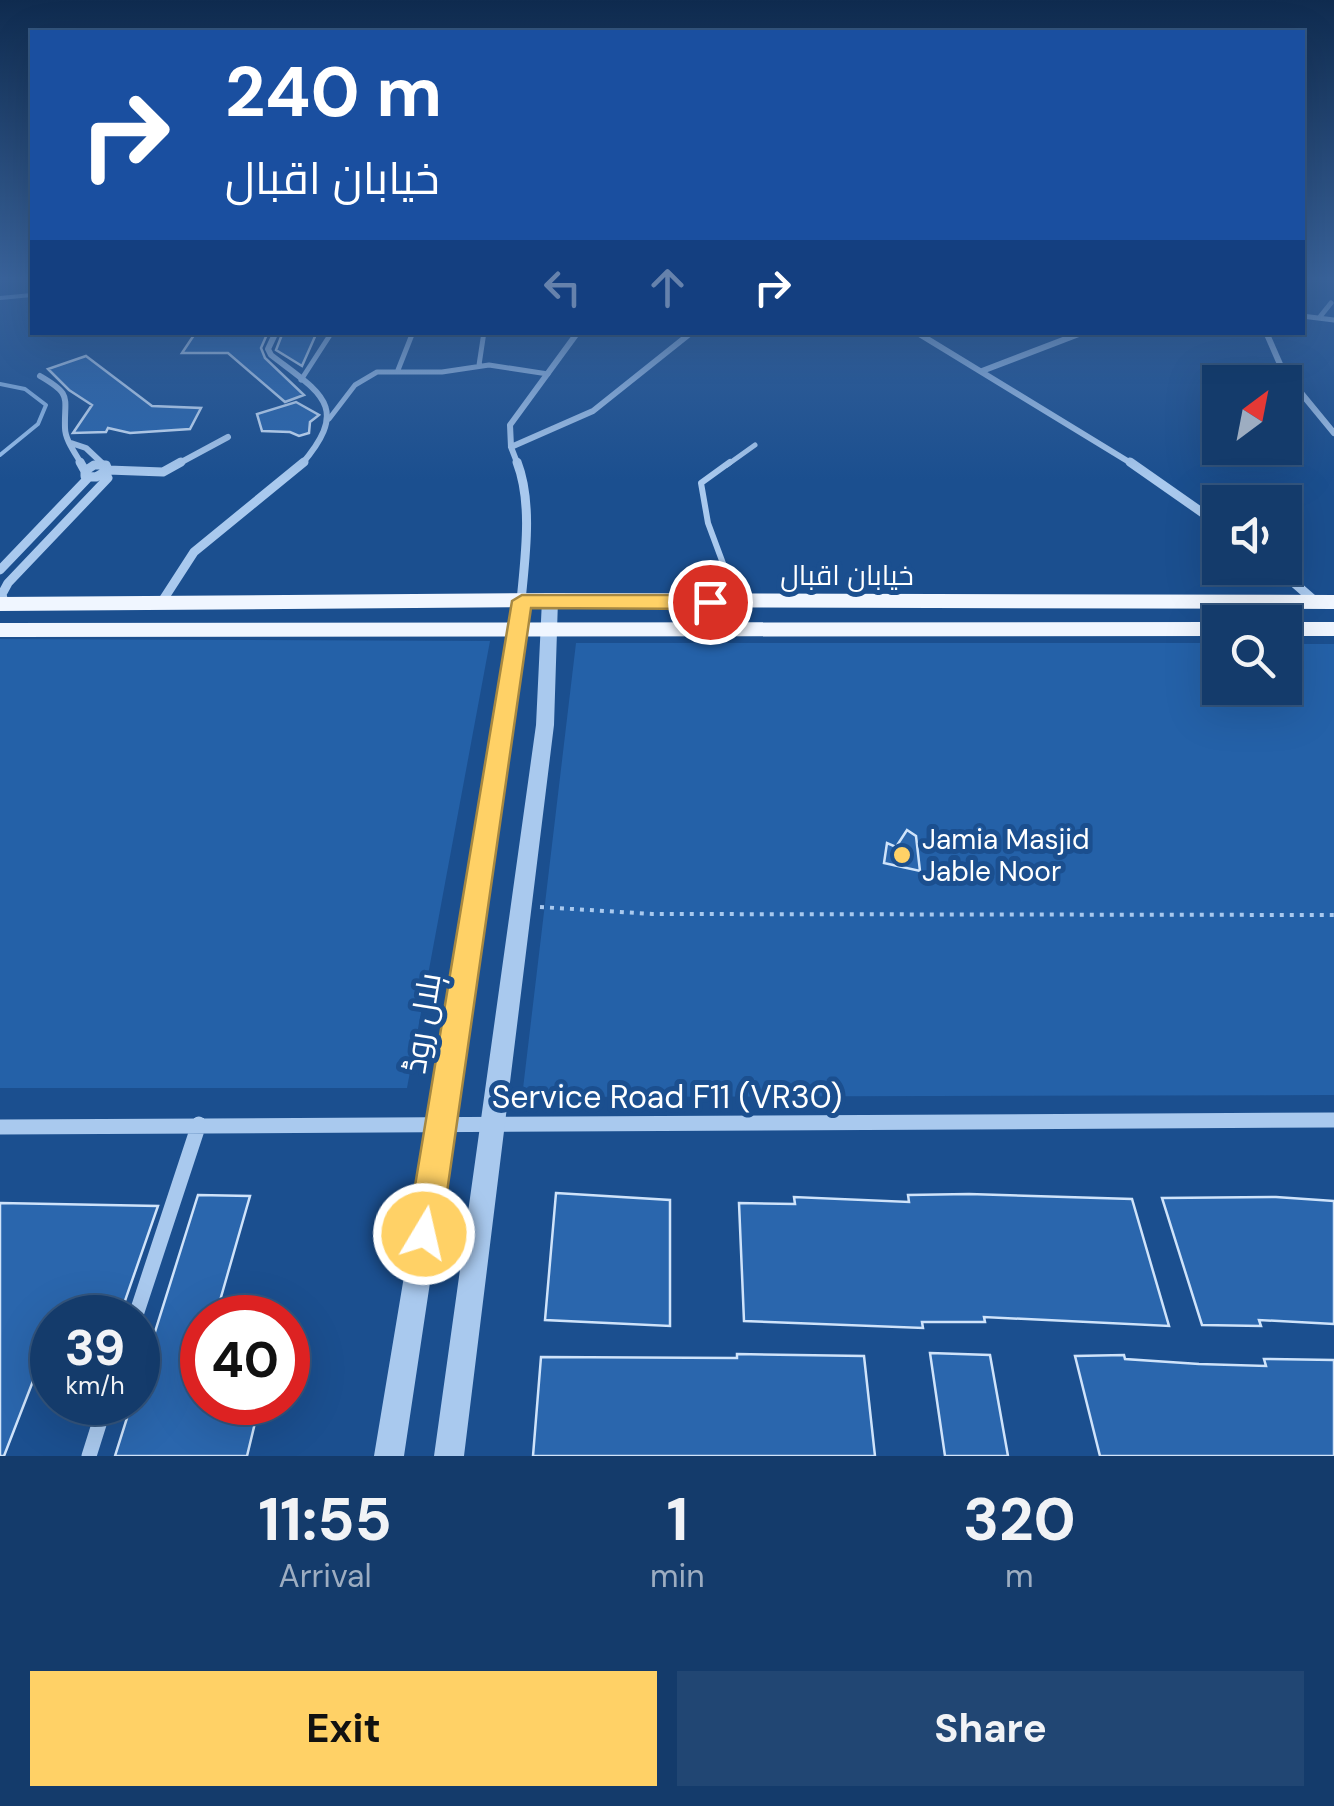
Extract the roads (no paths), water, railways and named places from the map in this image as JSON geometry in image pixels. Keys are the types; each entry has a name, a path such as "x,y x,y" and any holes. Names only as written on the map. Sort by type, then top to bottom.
{"main road":[{"name":"خیابان اقبال","path":"2,604 550,600 1325,602"},
{"path":"738,602 741,629"},
{"path":"1302,628 1334,627 1325,602"},
{"path":"147,630 161,603"},
{"name":"خیابان اقبال","path":"0,630 1202,629"}],"street":[{"path":"161,603 198,547 294,474 326,431 329,419 322,400 271,355 270,345"},
{"path":"522,601 523,478 512,448 510,424 569,345"},
{"path":"512,448 594,411 676,345"},
{"path":"938,345 1108,446 1202,512"},
{"path":"982,371 1050,345"},
{"path":"1272,345 1283,371 1334,433"},
{"path":"40,376 57,386 68,404 63,430 87,474"},
{"path":"0,570 87,474 105,469 163,472 228,437"},
{"path":"2,604 8,583 108,478 86,448 71,443"},
{"path":"1301,585 1325,602"},
{"path":"449,1456 544,725 550,600"},
{"name":"ہلال روڈ","path":"389,1456 522,601"},
{"name":"Service Road F11 (VR30)","path":"0,1127 1334,1120"},
{"path":"143,1295 199,1124"},
{"path":"88,1456 98,1425"}],"lane":[{"path":"301,380 324,345"},
{"path":"398,370 408,345"},
{"path":"479,365 482,345"},
{"path":"329,419 363,378 398,370 442,372 479,365 548,374"},
{"path":"738,602 708,523 701,483 755,445"}],"waterway":[{"path":"0,384 25,389 46,405 38,424 0,455"}],"place":[{"name":"Jamia Masjid Jable Noor","path":"902,855"}]}
